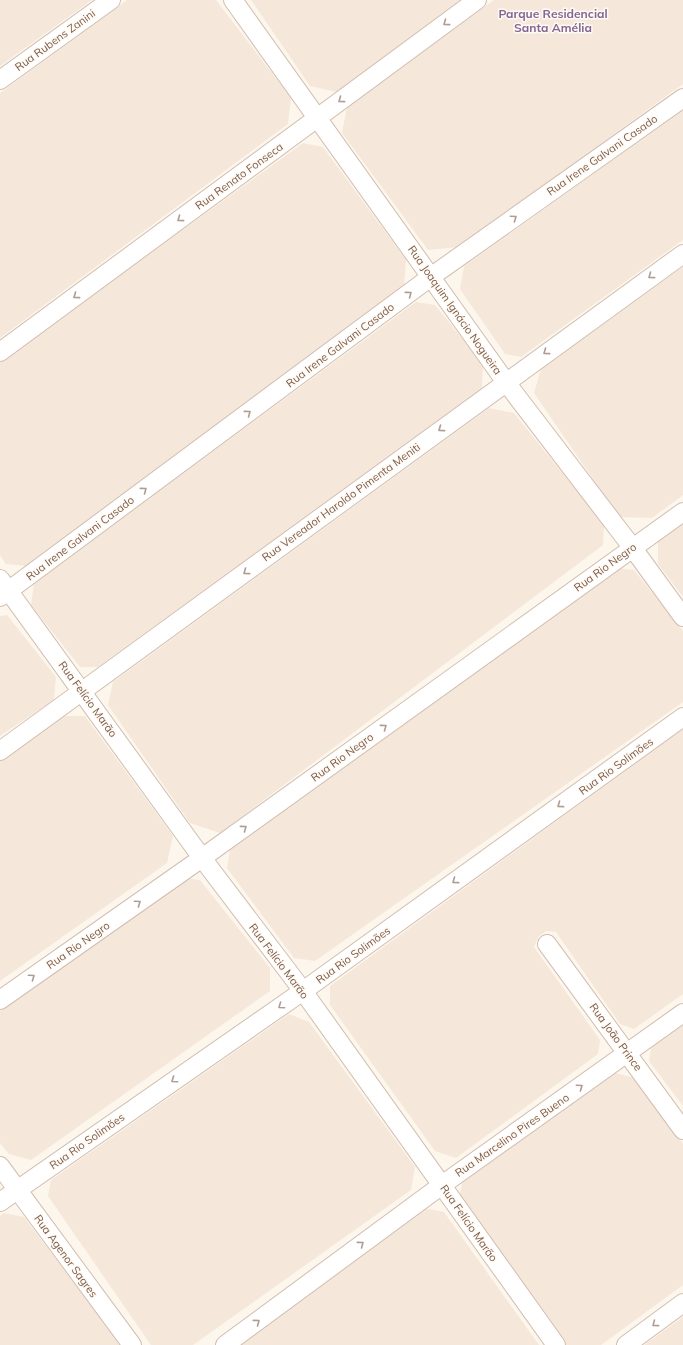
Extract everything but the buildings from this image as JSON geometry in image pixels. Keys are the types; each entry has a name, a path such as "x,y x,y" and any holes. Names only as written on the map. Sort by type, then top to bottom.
{"street":[{"name":"Rua Rubens Zanini","path":"0,80 111,0"},
{"name":"Rua Joaquim Ignácio Nogueira","path":"233,0 432,276 505,381 632,547 683,617"},
{"name":"Rua Renato Fonseca","path":"0,352 477,0"},
{"name":"Rua Irene Galvani Casado","path":"3,589 432,276 683,98"},
{"name":"Rua Vereador Haroldo Pimenta Meniti","path":"0,751 83,692 505,381 683,254"},
{"name":"Rua Rio Negro","path":"0,1000 202,858 632,547 683,512"},
{"name":"Rua Felício Marão","path":"3,589 83,692 202,858 303,991 556,1345"},
{"name":"Rua Rio Solimões","path":"0,1202 303,991 683,717"},
{"name":"Rua João Prince","path":"547,944 683,1130"},
{"name":"Rua Marcelino Pires Bueno","path":"226,1345 442,1184 683,1013"},
{"name":"Rua Agenor Sagres","path":"0,1166 132,1345"},
{"path":"626,1345 683,1303"}],"shaded area":[{"path":"0,0 92,0 0,66"},
{"path":"127,0 216,0 291,98 288,124 0,338 0,93"},
{"path":"251,0 460,0 337,92 310,86"},
{"path":"494,0 683,0 683,84 459,247 428,250 342,133 347,107"},
{"path":"683,110 683,240 521,357 505,354 460,289 464,266"},
{"path":"303,143 323,147 406,260 404,287 26,566 6,564 0,555 0,362"},
{"path":"683,266 683,495 652,518 619,517 534,393 541,369"},
{"path":"416,302 435,305 483,364 482,388 98,667 80,667 31,605 34,583"},
{"path":"489,408 514,413 604,525 603,545 220,833 190,823 108,705 113,682"},
{"path":"683,522 683,597 658,564 658,540"},
{"path":"616,568 634,570 683,631 683,702 315,961 294,958 227,868 230,850"},
{"path":"7,615 56,677 54,700 0,736 0,616"},
{"path":"62,716 85,716 173,836 167,863 0,981 0,761"},
{"path":"683,729 683,994 634,1029 620,1024 556,932 546,931 538,937 534,947 600,1040 598,1054 456,1158 435,1151 330,1005 330,986"},
{"path":"183,878 200,880 270,968 270,991 31,1160 9,1154 0,1143 0,1011"},
{"path":"289,1014 309,1022 415,1167 411,1190 193,1345 151,1345 48,1196 51,1180"},
{"path":"683,1020 683,1106 649,1061 652,1042"},
{"path":"615,1073 635,1078 683,1144 683,1285 601,1345 566,1345 460,1194 463,1179"},
{"path":"424,1208 444,1212 539,1345 238,1345"},
{"path":"4,1213 24,1217 121,1345 0,1345 0,1216"},
{"path":"683,1317 683,1345 644,1345"}],"district":[{"name":"Parque Residencial Santa Amélia","path":"553,20"}]}
